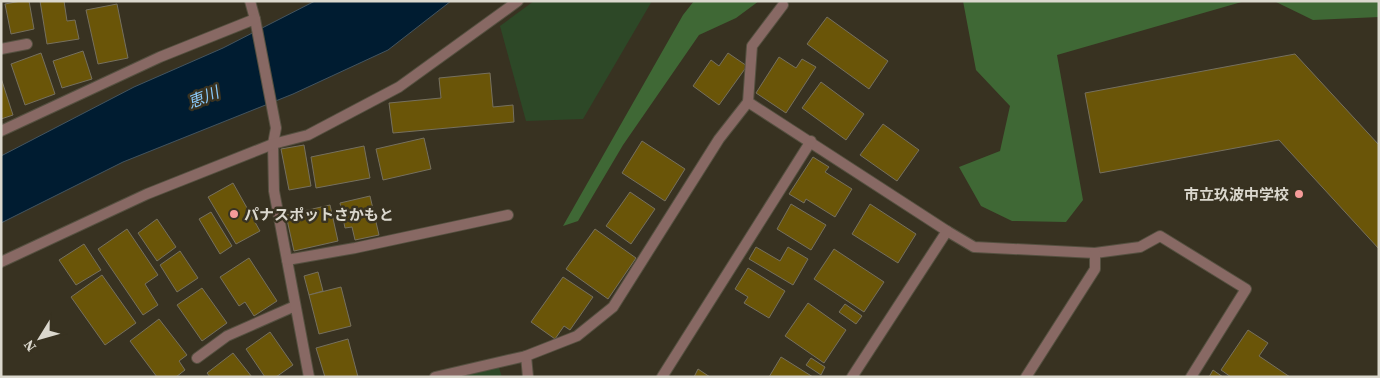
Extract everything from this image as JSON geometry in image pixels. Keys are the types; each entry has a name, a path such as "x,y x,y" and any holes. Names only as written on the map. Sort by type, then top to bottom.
{"street":[{"path":"250,1 276,128 273,144 274,191 309,377"},
{"path":"1,262 147,194 273,144 308,135 399,86 518,1"},
{"path":"435,377 526,356 577,336 613,307 719,139 748,102 752,46 783,5"},
{"path":"1,131 160,57 256,24"},
{"path":"1,49 27,44"},
{"path":"748,102 974,247 1095,253 1140,247 1160,236 1246,289 1191,377"},
{"path":"662,377 811,141"},
{"path":"287,260 355,248 508,215"},
{"path":"852,377 947,231"},
{"path":"1026,377 1096,269 1095,253"},
{"path":"197,358 227,336 296,306"},
{"path":"526,356 528,377"}],"green space":[{"path":"534,1 652,1 583,119 526,121 500,26"},
{"path":"694,1 759,1 736,18 699,35 623,145 578,221 563,226 683,15"},
{"path":"963,1 1245,1 1057,55 1083,200 1066,222 1012,221 981,206 959,167 1000,151 1010,106 976,70"},
{"path":"1274,1 1379,1 1379,17 1313,20"},
{"path":"497,362 502,377 435,377"}],"water":[{"name":"恵川","path":"315,1 451,1 388,50 293,94 123,162 1,223 1,156 134,87 223,48"}],"building":[{"path":"29,1 34,29 11,34 5,4"},
{"path":"40,1 64,1 67,21 75,20 79,39 47,44"},
{"path":"117,4 128,58 98,64 86,10"},
{"path":"827,17 888,61 869,89 807,44"},
{"path":"83,51 92,79 62,88 53,61"},
{"path":"41,53 55,94 25,105 11,64"},
{"path":"728,53 747,66 719,105 693,86 711,60 719,66"},
{"path":"1295,54 1379,145 1379,249 1279,140 1100,173 1085,93"},
{"path":"779,57 796,68 802,59 816,67 786,113 756,93"},
{"path":"490,73 493,107 513,105 514,122 393,133 389,103 441,98 439,78"},
{"path":"1,78 13,115 1,119"},
{"path":"821,82 864,114 846,140 802,108"},
{"path":"883,124 919,150 897,181 860,155"},
{"path":"424,138 431,169 383,180 376,149"},
{"path":"642,141 685,169 665,201 622,173"},
{"path":"304,145 311,186 289,190 281,149"},
{"path":"364,146 370,178 316,188 311,157"},
{"path":"813,157 829,167 825,172 852,189 835,217 806,199 804,203 789,194"},
{"name":"パナスポットさかもと","path":"233,183 260,231 236,244 208,197"},
{"path":"630,192 655,209 631,244 606,226"},
{"path":"370,196 379,235 355,240 352,227 345,228 340,203"},
{"path":"791,204 826,225 811,250 777,229"},
{"path":"870,204 916,234 898,263 852,234"},
{"path":"330,205 338,241 294,251 286,215"},
{"path":"211,212 232,246 220,254 199,219"},
{"path":"157,219 176,247 157,261 138,233"},
{"path":"127,229 158,275 145,284 158,305 143,315 98,249"},
{"path":"595,229 636,258 608,299 566,269"},
{"path":"84,244 101,270 76,285 59,260"},
{"path":"756,247 780,261 788,247 808,259 793,285 749,259"},
{"path":"834,249 884,282 864,312 814,279"},
{"path":"180,251 198,278 177,292 160,265"},
{"path":"249,258 277,301 254,316 245,302 239,306 220,277"},
{"path":"748,268 785,291 769,318 744,303 748,297 735,289"},
{"path":"318,272 323,291 309,295 304,276"},
{"path":"102,275 136,323 105,345 71,297"},
{"path":"563,277 593,297 570,330 564,326 555,339 531,322"},
{"path":"341,287 351,326 319,334 309,295"},
{"path":"202,288 227,323 202,341 177,305"},
{"path":"808,303 846,330 824,363 785,336"},
{"path":"845,304 862,316 856,324 839,312"},
{"path":"159,319 187,355 179,361 185,370 176,377 157,377 130,341"},
{"path":"1248,330 1268,343 1259,356 1290,377 1231,377 1221,370"},
{"path":"270,332 293,365 276,377 265,377 246,349"},
{"path":"348,339 358,377 325,377 316,348"},
{"path":"233,353 252,377 210,377 207,373"},
{"path":"781,357 813,377 769,377"},
{"path":"811,358 825,367 821,375 806,365"},
{"path":"698,369 710,377 694,377"},
{"path":"1213,370 1223,377 1209,377"}],"place":[{"name":"市立玖波中学校","path":"1299,194"},
{"name":"パナスポットさかもと","path":"234,214"}]}
